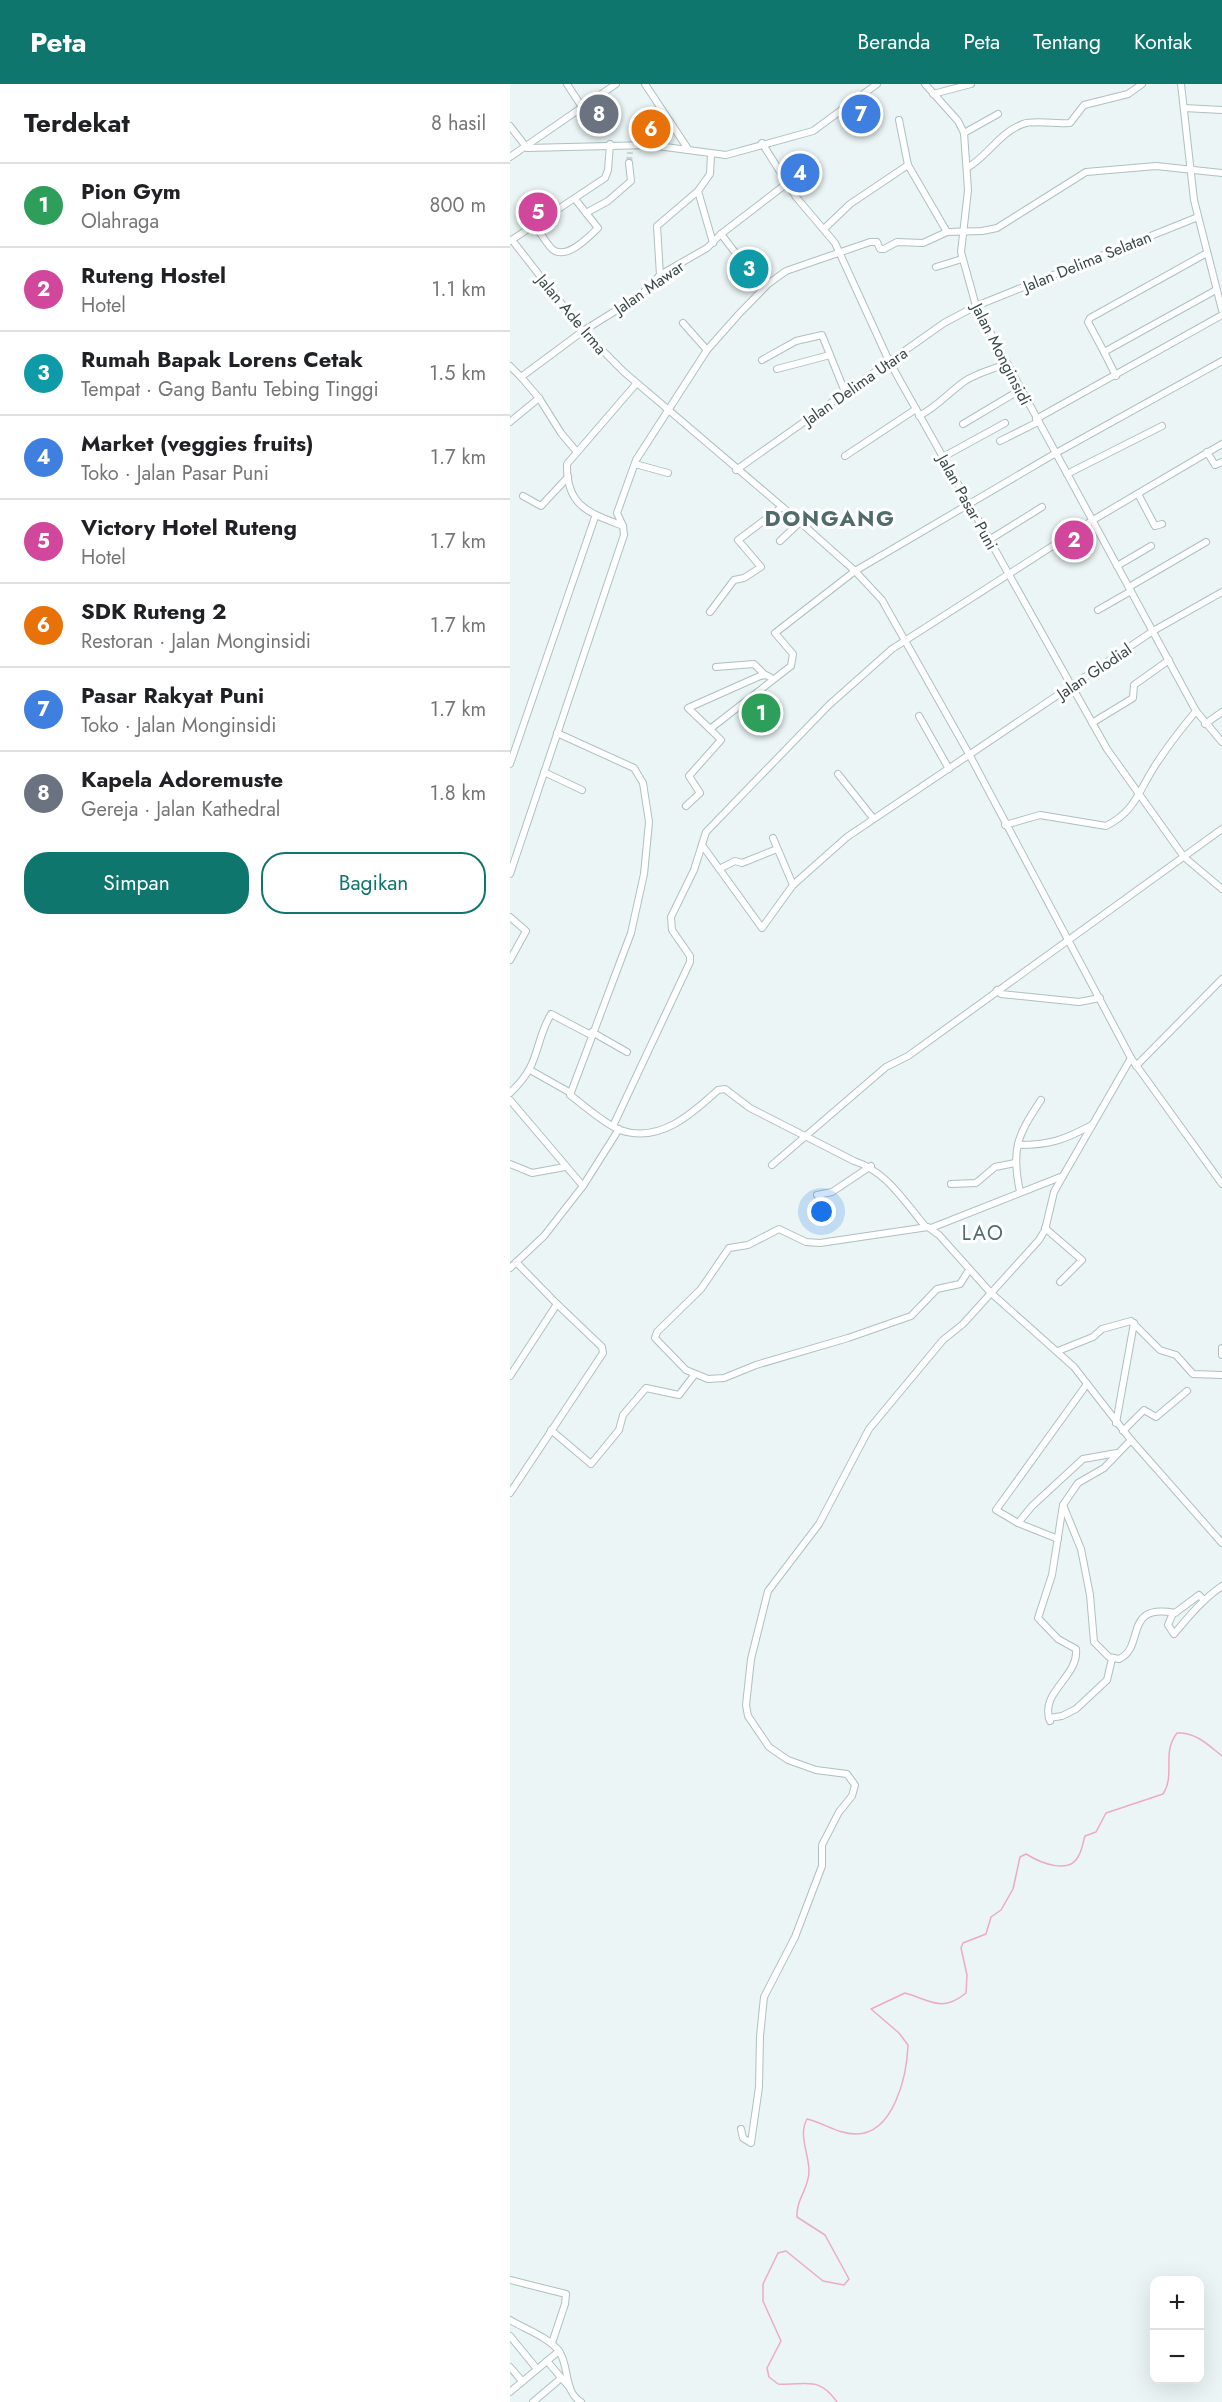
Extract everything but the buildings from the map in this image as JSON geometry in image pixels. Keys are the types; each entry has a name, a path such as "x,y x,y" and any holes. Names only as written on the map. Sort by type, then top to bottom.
{"street":[{"path":"567,84 582,107"},
{"path":"510,156 616,84"},
{"path":"645,84 688,150"},
{"path":"524,147 610,144 630,148 671,147 711,155 726,155 813,132 877,84"},
{"path":"926,84 958,121 964,133 998,114"},
{"path":"933,94 971,84"},
{"path":"967,168 986,155 1008,132 1022,124 1070,123 1084,105 1128,94 1142,84"},
{"path":"1181,84 1198,217 1221,307"},
{"path":"1184,108 1222,110"},
{"path":"899,120 908,165 946,232"},
{"path":"510,126 524,147"},
{"name":"Jalan Monginsidi","path":"964,133 968,190 962,259 976,306 1196,711 1222,742"},
{"path":"671,147 678,137"},
{"path":"511,241 606,176 610,144"},
{"name":"Jalan Pasar Puni","path":"762,144 786,184 825,228 839,251 889,362 1092,723 1184,857 1222,889"},
{"path":"660,275 657,226 698,191 710,174 711,155"},
{"path":"586,213 608,201 631,181 629,163"},
{"path":"825,228 850,204 908,165"},
{"path":"510,874 623,539 623,526 617,513 635,464 707,350 777,276 839,251 875,241 882,250 897,242 923,243 946,232 982,231 997,228 1086,172 1156,166 1222,173"},
{"name":"Jalan Mawar","path":"520,377 583,331 641,295 660,275 713,243 721,234 786,184"},
{"path":"698,191 713,243"},
{"path":"535,225 553,250 568,252 598,228 575,199"},
{"name":"Jalan Delima Selatan","path":"976,306 1198,217"},
{"path":"721,234 744,264"},
{"name":"Jalan Ade Irma","path":"511,241 583,331 636,384 800,522 855,571 882,600 969,754 1131,1058 1222,1184"},
{"path":"1116,376 1088,322 1090,318 1207,253"},
{"path":"936,267 962,259"},
{"path":"1104,352 1216,290"},
{"name":"Jalan Delima Utara","path":"736,470 944,323 976,306"},
{"path":"1000,441 1222,315"},
{"path":"682,323 707,350"},
{"path":"762,360 796,341 822,334 845,392"},
{"path":"777,369 830,355"},
{"path":"710,729 791,666 794,658 775,633 855,571 1056,453 1222,361"},
{"path":"845,456 918,412 938,406 943,398 971,378 1006,364"},
{"path":"510,366 539,399 576,451"},
{"path":"623,526 595,517 580,504 568,477 567,462 636,384"},
{"path":"963,424 1020,390"},
{"path":"510,422 539,399"},
{"path":"943,457 1005,423"},
{"path":"1067,474 1162,426"},
{"path":"510,1268 544,1236 583,1186 616,1128 690,962 690,956 672,930 671,917 704,847 708,829 829,705 876,661 1093,520 1222,444"},
{"path":"1208,452 1215,465 1222,462"},
{"path":"635,464 668,473"},
{"path":"523,496 542,506 568,477"},
{"path":"1138,494 1155,526 1162,524"},
{"path":"710,612 734,580 743,578 761,567 738,540 782,507"},
{"path":"989,540 1042,507"},
{"path":"510,764 595,517"},
{"path":"780,541 800,522"},
{"path":"1098,610 1206,542"},
{"path":"1117,566 1151,546"},
{"name":"Jalan Glodial","path":"721,868 761,928 793,885 847,837 873,818 1153,631 1222,592"},
{"path":"1092,723 1133,698 1134,685 1168,660"},
{"path":"716,667 754,664 773,680"},
{"path":"686,806 700,793 689,776 721,740 688,708 765,675"},
{"path":"1005,825 1040,814 1106,826 1127,811 1141,795 1153,769 1196,711"},
{"path":"1205,724 1222,712"},
{"path":"919,716 949,769"},
{"path":"557,733 634,768 643,783 649,822 644,874 634,923 569,1092"},
{"path":"544,772 582,790"},
{"path":"838,774 873,818"},
{"path":"772,1166 886,1067 908,1056 1222,829"},
{"path":"773,838 793,885"},
{"path":"704,847 721,868 736,861 742,863 777,849"},
{"path":"510,917 526,932 510,960"},
{"path":"1136,1066 1222,979"},
{"path":"997,990 1001,994 1079,1002 1100,998"},
{"path":"510,1093 530,1070 551,1014 627,1052"},
{"path":"741,2129 743,2138 751,2143 759,2086 760,2036 764,1997 795,1937 822,1866 822,1845 839,1812 852,1796 855,1785 847,1774 810,1769 774,1751 748,1716 746,1705 751,1659 768,1591 819,1524 864,1436 943,1340 963,1324 1026,1255 1045,1228 1053,1198 1063,1176 1131,1058"},
{"path":"530,1070 569,1092 616,1128 646,1133 662,1131 685,1118 722,1089 750,1108 871,1166 990,1292 1058,1351 1087,1384 1116,1423 1222,1543"},
{"path":"510,1100 583,1186"},
{"path":"1020,1192 1016,1163 1018,1145 1022,1128 1041,1100"},
{"path":"1018,1145 1053,1143 1093,1124"},
{"path":"951,1184 976,1183 993,1168 1016,1163"},
{"path":"510,1164 532,1173 565,1167"},
{"path":"818,1196 832,1192 871,1166"},
{"path":"969,1270 960,1284 937,1289 910,1317 756,1365 724,1378 693,1377 662,1347 655,1335 701,1289 729,1248 748,1245 780,1229 806,1242 820,1243 928,1227 1063,1176"},
{"path":"1045,1228 1063,1241 1082,1260 1060,1282"},
{"path":"510,1493 604,1350 516,1262"},
{"path":"510,1376 557,1304"},
{"path":"1058,1351 1093,1337 1102,1329 1128,1322 1134,1323 1156,1348 1176,1355 1192,1374 1222,1375"},
{"path":"1116,1423 1134,1323"},
{"path":"1222,1348 1222,1355"},
{"path":"551,1430 591,1464 619,1430 623,1414 646,1388 678,1395 693,1377"},
{"path":"1058,1539 996,1512 996,1508 1087,1384"},
{"path":"1123,1431 1144,1410 1156,1417 1187,1391"},
{"path":"1112,1659 1107,1680 1076,1708 1049,1720 1049,1704 1066,1676 1072,1671 1076,1661 1076,1649 1058,1639 1038,1620 1052,1575 1063,1505 1078,1483 1104,1468 1131,1440"},
{"path":"1018,1523 1032,1506 1086,1457 1118,1453"},
{"path":"1063,1505 1081,1549 1090,1595 1094,1642 1112,1659 1119,1659 1127,1654 1136,1628 1145,1617 1161,1610 1173,1613"},
{"path":"1203,1599 1198,1595 1173,1613 1168,1625 1174,1634 1187,1617 1201,1605 1203,1599 1222,1586"},
{"path":"510,2280 566,2294 552,2343"},
{"path":"510,2320 552,2343 559,2351 573,2396 581,2402"},
{"path":"510,2336 537,2369"},
{"path":"510,2392 559,2351"},
{"path":"547,2361 570,2388"},
{"path":"510,2367 522,2381"},
{"path":"533,2402 560,2379"},
{"path":"565,2402 573,2396"}],"waterway":[{"path":"837,2402 824,2388 817,2385 778,2384 769,2377 767,2368 781,2341 763,2301 763,2284 778,2253 786,2251 823,2281 844,2285 849,2279 825,2235 797,2217 797,2211 809,2171 804,2138 807,2119 849,2134 856,2134 869,2131 880,2124 896,2101 905,2072 908,2045 899,2033 871,2009 905,1993 943,2004 958,1999 966,1993 967,1975 961,1948 963,1943 986,1934 991,1917 1001,1910 1013,1889 1020,1857 1026,1854 1046,1863 1069,1865 1079,1855 1085,1836 1096,1832 1106,1813 1163,1794 1167,1786 1170,1749 1177,1733 1196,1737 1222,1756"}],"tunnel":[{"path":"629,163 630,152"}],"place":[{"name":"Kapela Adoremuste","path":"599,114"},
{"name":"Pasar Rakyat Puni","path":"861,114"},
{"name":"SDK Ruteng 2","path":"651,129"},
{"name":"Market (veggies fruits)","path":"800,173"},
{"name":"Victory Hotel Ruteng","path":"538,212"},
{"name":"Rumah Bapak Lorens Cetak","path":"749,269"},
{"name":"Ruteng Hostel","path":"1074,540"},
{"name":"Pion Gym","path":"761,713"}],"district":[{"name":"DONGANG","path":"830,518"},
{"name":"LAO","path":"983,1233"}]}
